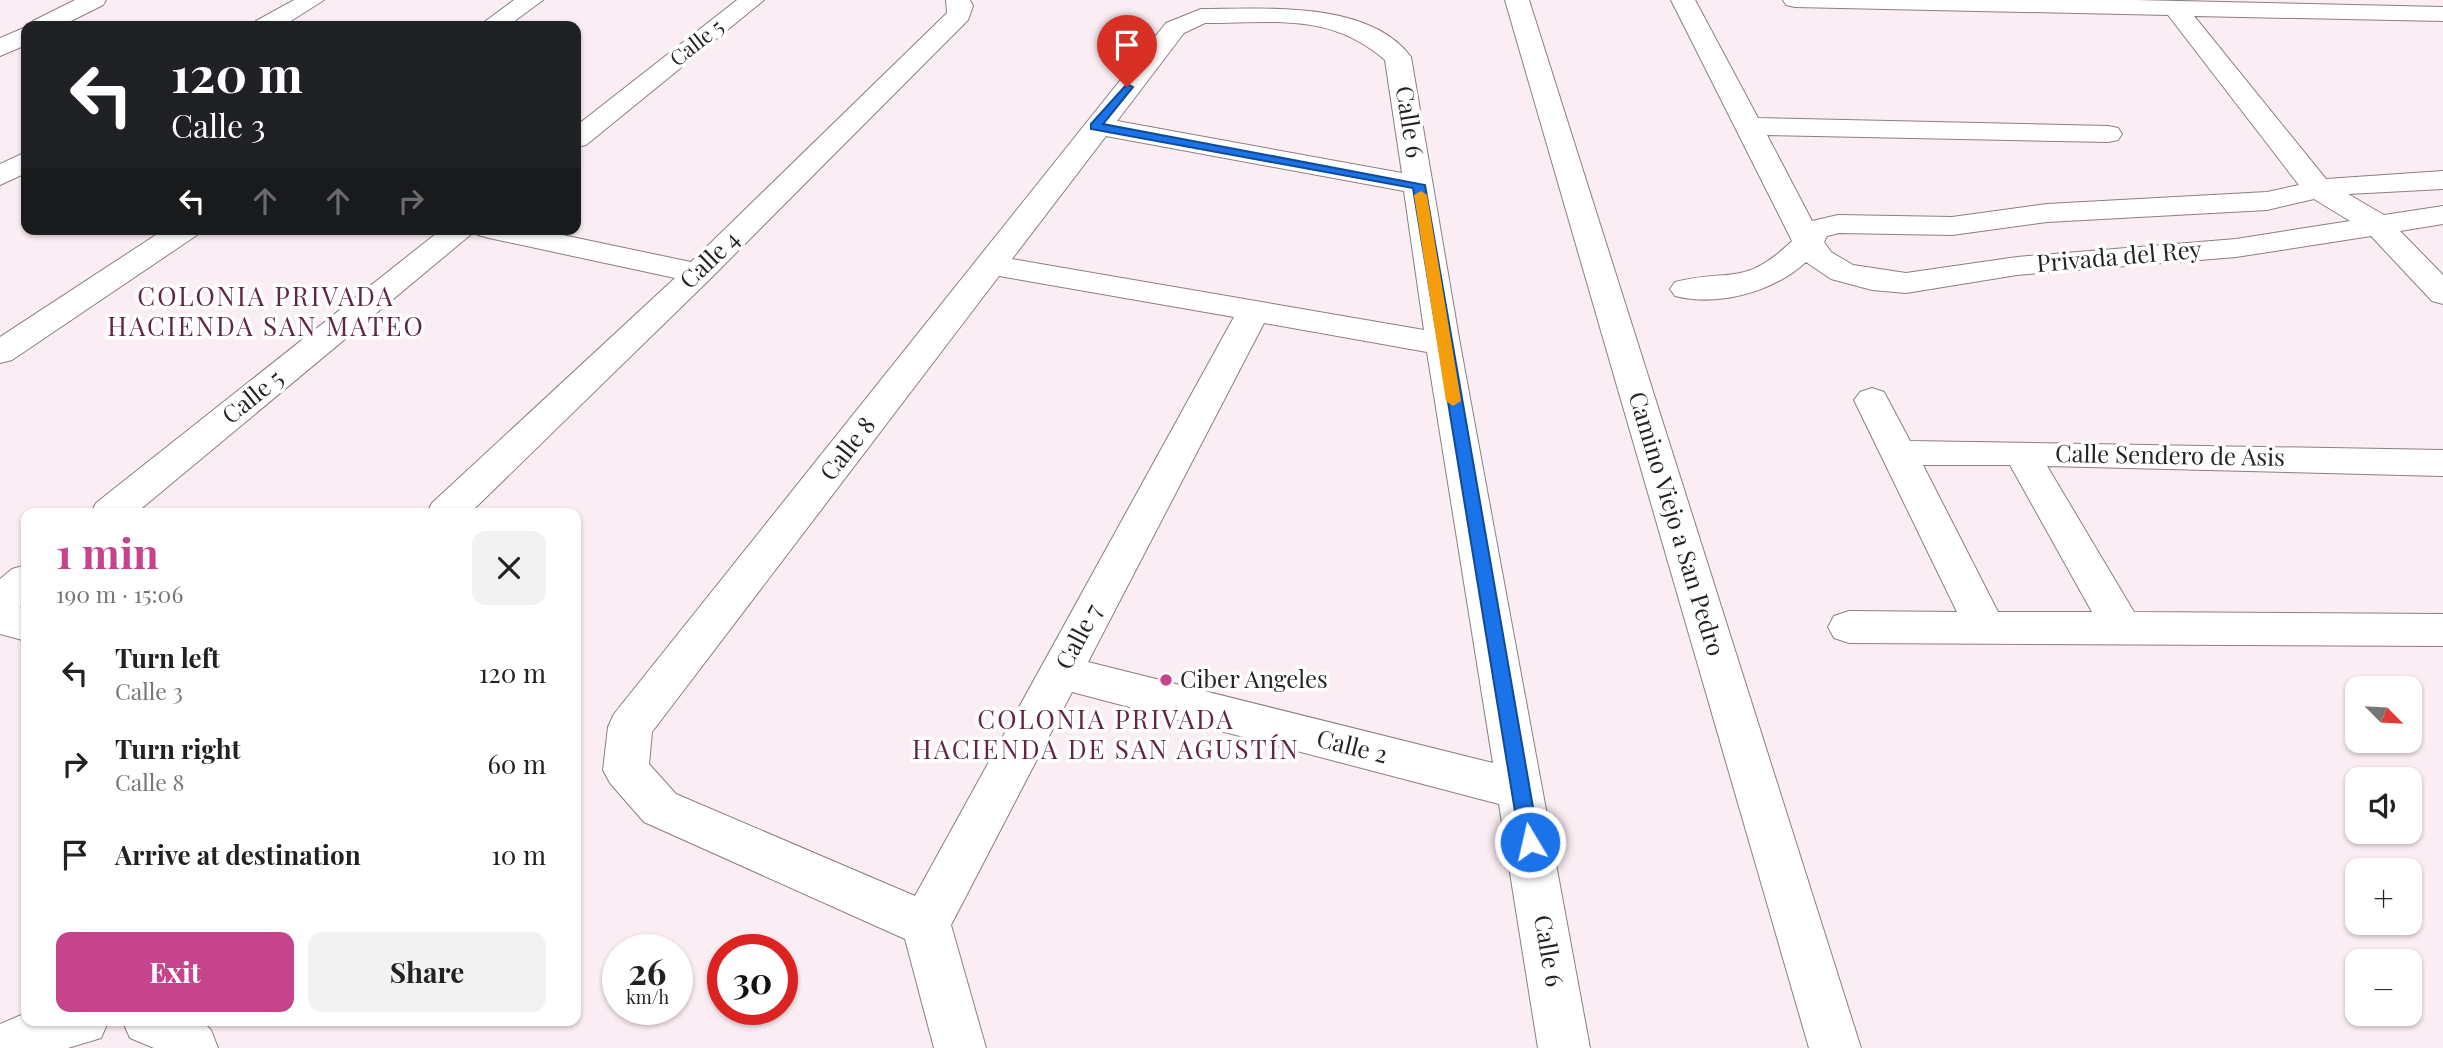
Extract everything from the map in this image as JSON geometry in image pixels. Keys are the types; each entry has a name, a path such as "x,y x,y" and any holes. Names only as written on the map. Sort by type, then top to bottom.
{"street":[{"path":"52,21 94,0"},
{"path":"274,21 312,0"},
{"path":"499,21 531,0"},
{"name":"Calle 5","path":"581,135 752,0"},
{"name":"Calle 4","path":"451,508 698,273 960,15 961,6 958,0"},
{"name":"Camino Viejo a San Pedro","path":"1517,0 1835,1048"},
{"name":"Privada del Rey","path":"1683,0 1808,243 1820,259 1835,268 1888,283 1923,281 2017,266 2236,248 2376,224 2442,216"},
{"path":"1795,0 2441,16"},
{"path":"2175,8 2318,189 2376,224 2443,294"},
{"name":"Calle 8","path":"926,924 660,808 626,770 631,727 993,265 1096,126 1175,28 1201,16 1303,16 1339,21 1373,36"},
{"name":"Calle 6","path":"1373,36 1398,57 1443,344 1564,1048"},
{"path":"0,48 21,37"},
{"path":"1747,125 2108,134"},
{"path":"1096,126 1419,185"},
{"path":"0,176 21,164"},
{"name":"Privada del Rey","path":"1686,289 1743,287 1788,263 1808,243 1815,230 1838,224 1952,226 2047,213 2267,201 2318,189 2443,180"},
{"path":"2406,181 2442,216"},
{"path":"2187,206 2236,248"},
{"path":"0,352 177,235"},
{"name":"Calle 5","path":"116,508 454,235"},
{"path":"518,235 698,273"},
{"path":"993,265 1443,344"},
{"name":"Calle 7","path":"926,924 1254,311"},
{"path":"1872,400 1986,628"},
{"name":"Calle Sendero de Asis","path":"1898,453 2021,453 2443,463"},
{"path":"2021,453 2122,628"},
{"path":"0,601 21,584"},
{"path":"0,618 21,624"},
{"path":"1849,627 2443,630"},
{"name":"Calle 2","path":"1060,672 1521,790"},
{"path":"926,924 961,1048"},
{"path":"4,1048 58,1026"},
{"path":"163,1026 175,1031 192,1048"}],"slow traffic":[{"path":"1421,195 1453,401"}],"place":[{"name":"Ciber Angeles","path":"1166,680"}],"district":[{"name":"COLONIA PRIVADA HACIENDA SAN MATEO","path":"266,312"},
{"name":"COLONIA PRIVADA HACIENDA DE SAN AGUSTÍN","path":"1106,735"}],"route":[{"path":"1127,87 1096,126 1419,185 1443,344 1530,842"}]}
